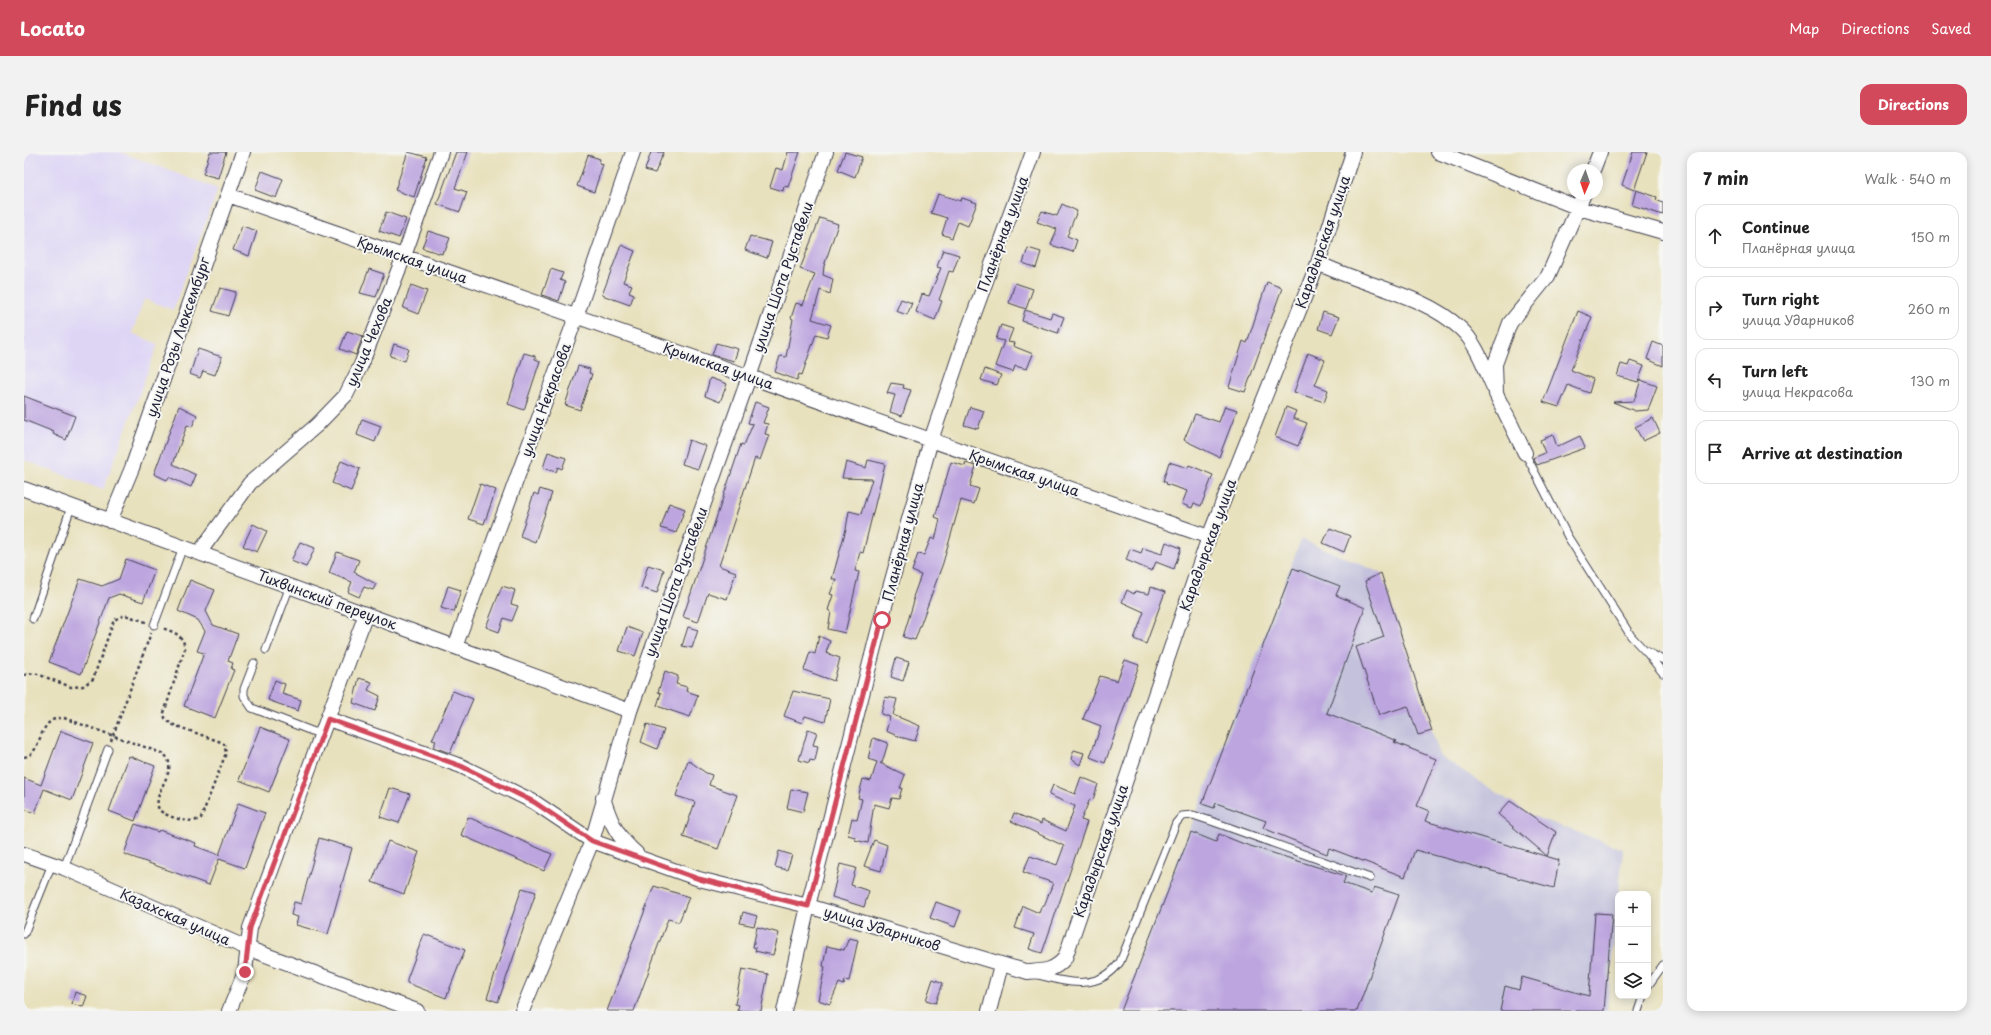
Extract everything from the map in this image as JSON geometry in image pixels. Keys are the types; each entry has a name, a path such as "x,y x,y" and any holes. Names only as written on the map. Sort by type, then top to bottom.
{"street":[{"name":"улица Розы Люксембург","path":"110,521 132,468 243,152"},
{"name":"улица Чехова","path":"199,553 250,484 317,425 346,395 361,365 404,256 441,152"},
{"name":"улица Некрасова","path":"455,647 576,317 633,152"},
{"name":"улица Шота Руставели","path":"522,1011 592,841 603,798 630,711 749,377 826,152"},
{"name":"Планёрная улица","path":"784,1011 808,906 882,620 931,440 966,334 1033,152"},
{"name":"Карадырская улица","path":"1070,941 1209,537 1318,263 1353,152"},
{"path":"1438,152 1579,208 1663,232"},
{"path":"1595,164 1600,152"},
{"name":"Крымская улица","path":"228,195 1209,537"},
{"path":"1496,394 1495,364 1510,324 1548,276 1582,200"},
{"path":"1318,263 1358,281 1418,302 1444,316 1462,330 1473,345 1525,453"},
{"name":"Тихвинский переулок","path":"24,489 630,711"},
{"path":"229,1011 245,972 250,928 366,614"},
{"name":"улица Ударников","path":"328,719 461,766 534,802 592,841 699,879 808,906 1028,972 1049,971 1058,966 1065,958 1070,941"},
{"path":"603,798 611,823 624,842 644,859"},
{"name":"Казахская улица","path":"24,854 58,866 247,948 417,1011"},
{"path":"989,1011 1001,965"}],"lane":[{"path":"1525,453 1568,537 1631,636 1663,673"},
{"path":"33,619 71,507"},
{"path":"154,625 183,548"},
{"path":"266,650 290,586"},
{"path":"1644,650 1663,660"},
{"path":"254,663 244,689 244,696 252,708 322,735"},
{"path":"24,934 58,866 108,749"},
{"path":"1028,972 1055,980 1082,983 1090,983 1101,979 1112,972 1120,962 1176,823 1182,816 1193,815 1370,878"},
{"path":"1651,982 1663,965"},
{"path":"1638,1011 1642,999"}],"path":[{"path":"24,675 35,673 71,687 84,686 93,679 114,620 125,615 154,625 177,634 182,638 185,648 164,713 164,718 171,724 221,742 226,748 226,752 201,818 198,821 189,822 159,810 158,801 170,767 169,759 164,754 59,718 53,720 43,729 33,752 24,757"},
{"path":"108,749 154,625"}],"shaded area":[{"path":"24,152 120,152 218,189 173,310 144,299 132,333 158,344 103,490 24,460"},
{"path":"1301,539 1381,573 1440,756 1533,816 1623,849 1619,891 1615,891 1615,930 1607,1011 1120,1011"}],"building":[{"path":"210,152 226,152 218,178 203,174"},
{"path":"408,152 427,157 414,197 395,190"},
{"path":"456,152 468,152 455,188 467,192 460,212 437,204"},
{"path":"651,152 664,152 655,173 645,170"},
{"path":"788,152 800,152 788,187 784,186 783,191 770,187 776,168 783,170"},
{"path":"845,152 862,157 855,177 838,170"},
{"path":"1633,152 1647,152 1634,190 1622,185"},
{"path":"588,155 600,159 599,163 603,164 594,192 577,186"},
{"path":"262,171 283,179 276,198 255,190"},
{"path":"1636,190 1657,197 1656,200 1663,203 1663,215 1632,205"},
{"path":"938,194 961,201 962,198 977,203 968,226 958,222 952,238 942,234 947,218 931,213"},
{"path":"1062,204 1077,211 1067,236 1077,240 1073,252 1051,245 1057,229 1037,222 1042,211 1057,216"},
{"path":"386,212 406,219 399,238 379,231"},
{"path":"820,218 838,224 824,266 823,275 833,279 830,294 820,290 812,319 831,325 827,337 816,334 802,375 799,374 797,380 775,372 780,356 786,357 793,319 791,318 796,303 803,305 815,274 800,269"},
{"path":"242,226 257,231 249,256 233,250"},
{"path":"428,231 450,238 445,251 443,250 442,254 422,248"},
{"path":"750,236 772,242 767,258 745,250"},
{"path":"621,245 635,251 623,282 632,285 629,292 634,294 630,305 602,295"},
{"path":"1028,248 1041,252 1036,268 1023,263"},
{"path":"943,250 959,255 953,272 949,271 939,300 942,301 935,320 916,312 922,294 929,296 941,268 937,267"},
{"path":"369,269 384,274 376,297 360,293"},
{"path":"551,269 563,273 560,280 565,282 559,301 542,295"},
{"path":"1267,282 1282,288 1245,392 1229,387 1243,341 1247,343"},
{"path":"1015,283 1033,289 1026,309 1009,303"},
{"path":"411,285 427,291 418,314 403,308"},
{"path":"220,288 236,292 228,316 212,311"},
{"path":"901,299 912,303 907,315 896,311"},
{"path":"1025,310 1050,318 1052,313 1064,317 1058,333 1022,321"},
{"path":"1578,311 1592,317 1571,370 1593,379 1589,393 1568,385 1559,407 1543,402"},
{"path":"1323,312 1339,317 1332,334 1318,329"},
{"path":"1001,325 1013,329 1008,342 1014,343 1013,346 1033,354 1027,369 1015,366 1013,372 995,366 1004,341 996,339"},
{"path":"347,331 363,336 356,355 340,349"},
{"path":"1653,342 1663,346 1663,366 1647,359"},
{"path":"716,343 738,349 734,361 712,355"},
{"path":"394,344 409,349 405,361 390,356"},
{"path":"198,349 222,357 215,375 203,371 200,378 190,374"},
{"path":"524,353 535,356 535,359 540,361 524,410 508,404"},
{"path":"1308,353 1325,360 1315,385 1328,390 1324,402 1294,392"},
{"path":"1630,361 1644,366 1638,382 1617,376 1621,364 1628,366"},
{"path":"578,366 590,369 589,373 592,374 580,410 565,405"},
{"path":"985,369 1001,375 997,385 981,380"},
{"path":"710,378 727,384 720,402 705,396"},
{"path":"1641,380 1657,386 1648,410 1635,411 1613,402 1634,401"},
{"path":"891,383 904,385 903,388 911,390 902,416 890,412 895,395 887,393"},
{"path":"24,396 75,416 66,440 53,434 54,432 24,420"},
{"path":"755,402 769,407 763,423 768,424 765,434 769,435 760,460 755,458 719,566 736,572 727,599 708,593 698,622 683,617 741,444 744,445 753,424 748,423"},
{"path":"179,406 197,415 192,427 187,425 173,464 196,475 191,487 169,477 167,480 154,474"},
{"path":"1225,406 1237,410 1219,457 1184,440 1195,414 1219,422"},
{"path":"970,407 984,411 978,429 964,425"},
{"path":"1286,407 1296,411 1293,418 1307,423 1298,446 1275,437"},
{"path":"1653,418 1660,433 1643,441 1635,427"},
{"path":"362,419 381,426 375,442 357,435"},
{"path":"1553,435 1557,447 1580,436 1585,448 1537,465 1533,458 1545,453 1540,440"},
{"path":"689,440 706,446 698,469 682,464"},
{"path":"548,452 566,458 562,469 558,467 556,472 543,468"},
{"path":"868,460 885,464 863,553 860,552 855,571 859,572 845,633 828,629 831,612 828,610 833,595 830,594 836,579 832,579 846,529 849,511 861,514 872,479 842,478 846,462 866,468"},
{"path":"341,461 360,469 351,491 332,483"},
{"path":"951,462 965,466 966,463 976,466 970,486 979,489 974,504 961,500 943,563 915,640 903,637 914,601 913,597 921,575 912,571 918,554 924,555 931,538 935,540 940,519 935,517"},
{"path":"1169,462 1188,468 1189,465 1213,475 1201,506 1194,503 1192,508 1182,504 1187,491 1166,484 1167,483 1163,481"},
{"path":"480,484 496,490 484,524 468,519"},
{"path":"540,489 552,493 535,542 520,536 534,493 538,495"},
{"path":"669,503 685,509 676,533 661,528"},
{"path":"253,524 267,531 257,552 243,546"},
{"path":"1330,528 1350,536 1344,552 1323,543"},
{"path":"300,542 315,548 306,567 291,561"},
{"path":"1166,542 1181,548 1174,569 1156,562 1152,571 1126,560 1130,549 1141,553 1143,548 1162,554"},
{"path":"337,552 359,560 354,572 376,584 373,590 364,587 359,597 348,592 352,582 329,573"},
{"path":"126,559 155,570 143,602 119,594 109,598 81,674 49,662 80,579 102,586 119,579"},
{"path":"648,565 664,570 657,593 641,588"},
{"path":"1293,568 1340,586 1336,595 1365,608 1327,713 1397,741 1394,742 1436,759 1417,806 1429,811 1425,821 1559,860 1554,888 1415,850 1405,877 1329,848 1327,854 1263,828 1266,821 1216,803 1214,808 1202,804"},
{"path":"1381,573 1432,731 1418,735 1408,706 1379,715 1356,647 1384,637 1365,581"},
{"path":"190,580 215,590 206,611 213,625 238,634 228,661 233,663 231,669 234,670 215,718 184,706 204,653 197,651 205,631 198,620 178,611"},
{"path":"448,586 461,590 454,612 441,608"},
{"path":"502,586 515,590 511,604 518,606 512,621 504,618 499,632 486,627"},
{"path":"1151,587 1165,592 1146,644 1134,639 1144,612 1122,602 1127,590 1134,594 1135,591 1149,594"},
{"path":"627,627 643,633 635,656 619,651"},
{"path":"688,627 698,630 692,648 682,646"},
{"path":"819,636 830,641 826,653 840,658 834,681 804,670 810,652 815,654"},
{"path":"896,658 909,662 903,681 891,677"},
{"path":"1125,660 1139,665 1105,763 1090,757 1101,726 1083,719 1100,676 1117,681"},
{"path":"665,671 678,676 676,684 687,687 686,691 698,695 690,717 657,706 661,693 658,692"},
{"path":"359,678 372,682 368,690 380,696 375,711 353,703"},
{"path":"275,680 285,684 282,694 301,700 298,711 268,700"},
{"path":"453,691 473,699 450,753 433,747 436,741 432,740"},
{"path":"793,691 830,699 825,722 805,716 802,723 784,716"},
{"path":"885,697 897,699 893,715 920,726 915,741 886,731 890,717 881,714"},
{"path":"647,724 664,730 657,749 641,742"},
{"path":"260,727 290,739 269,792 239,780"},
{"path":"808,729 817,732 813,745 818,746 815,761 810,760 809,763 799,760"},
{"path":"61,731 93,743 72,800 44,789 35,813 24,809 24,778 41,785"},
{"path":"873,738 888,743 882,763 880,763 905,775 900,788 902,788 899,799 892,798 889,808 874,804 868,843 855,840 855,837 848,835 852,818 857,820 862,799 858,798 863,779 871,781 877,762 868,759"},
{"path":"1074,750 1084,753 1080,765 1071,759"},
{"path":"129,756 155,766 135,821 109,811"},
{"path":"688,760 706,773 712,775 709,785 737,795 718,849 683,837 695,802 676,796"},
{"path":"1081,777 1098,784 1093,800 1090,799 1081,820 1087,822 1042,953 1029,949 1034,934 1015,928 1023,906 1039,913 1042,905 1044,906 1053,883 1023,872 1030,856 1057,865 1064,846 1011,821 1014,813 1041,824 1042,820 1066,831 1075,806 1049,795 1053,785 1075,794"},
{"path":"390,788 410,794 399,823 380,817"},
{"path":"791,789 808,792 803,812 787,808"},
{"path":"1510,801 1556,832 1547,856 1498,814"},
{"path":"238,803 265,813 245,868 219,859 209,885 124,854 135,824 158,832 159,830 196,843 195,846 219,855"},
{"path":"468,817 552,854 544,871 461,835"},
{"path":"1191,832 1216,842 1219,834 1244,844 1346,876 1343,883 1372,893 1374,887 1399,895 1357,1011 1121,1011"},
{"path":"319,838 352,848 328,934 296,925 298,917 291,915 294,902 301,904"},
{"path":"874,840 887,845 881,871 864,866"},
{"path":"388,841 419,852 404,894 372,882"},
{"path":"779,851 792,855 787,870 775,867"},
{"path":"840,864 856,868 851,885 869,891 864,907 832,897"},
{"path":"654,886 689,897 679,922 668,919 634,1011 607,1011"},
{"path":"522,888 536,892 498,1002 487,998 505,943 503,943"},
{"path":"936,902 961,911 955,927 930,918"},
{"path":"743,912 757,916 754,926 740,923"},
{"path":"1595,913 1612,914 1604,1011 1500,1011 1505,986 1519,990 1522,977 1589,996"},
{"path":"757,927 779,933 773,955 755,951 756,948 753,947"},
{"path":"424,934 465,950 446,998 407,983 407,979"},
{"path":"849,938 858,940 849,981 845,980 844,985 839,983 830,1004 818,1000 825,967 823,966 827,946 844,950"},
{"path":"742,969 768,974 761,1011 737,1011 739,1005 735,1004"},
{"path":"933,979 943,983 936,1003 926,1000"},
{"path":"75,992 87,996 83,1007 72,1004"}],"route":[{"path":"245,972 250,928 328,719 461,766 534,802 592,841 699,879 808,906 882,620"}]}
